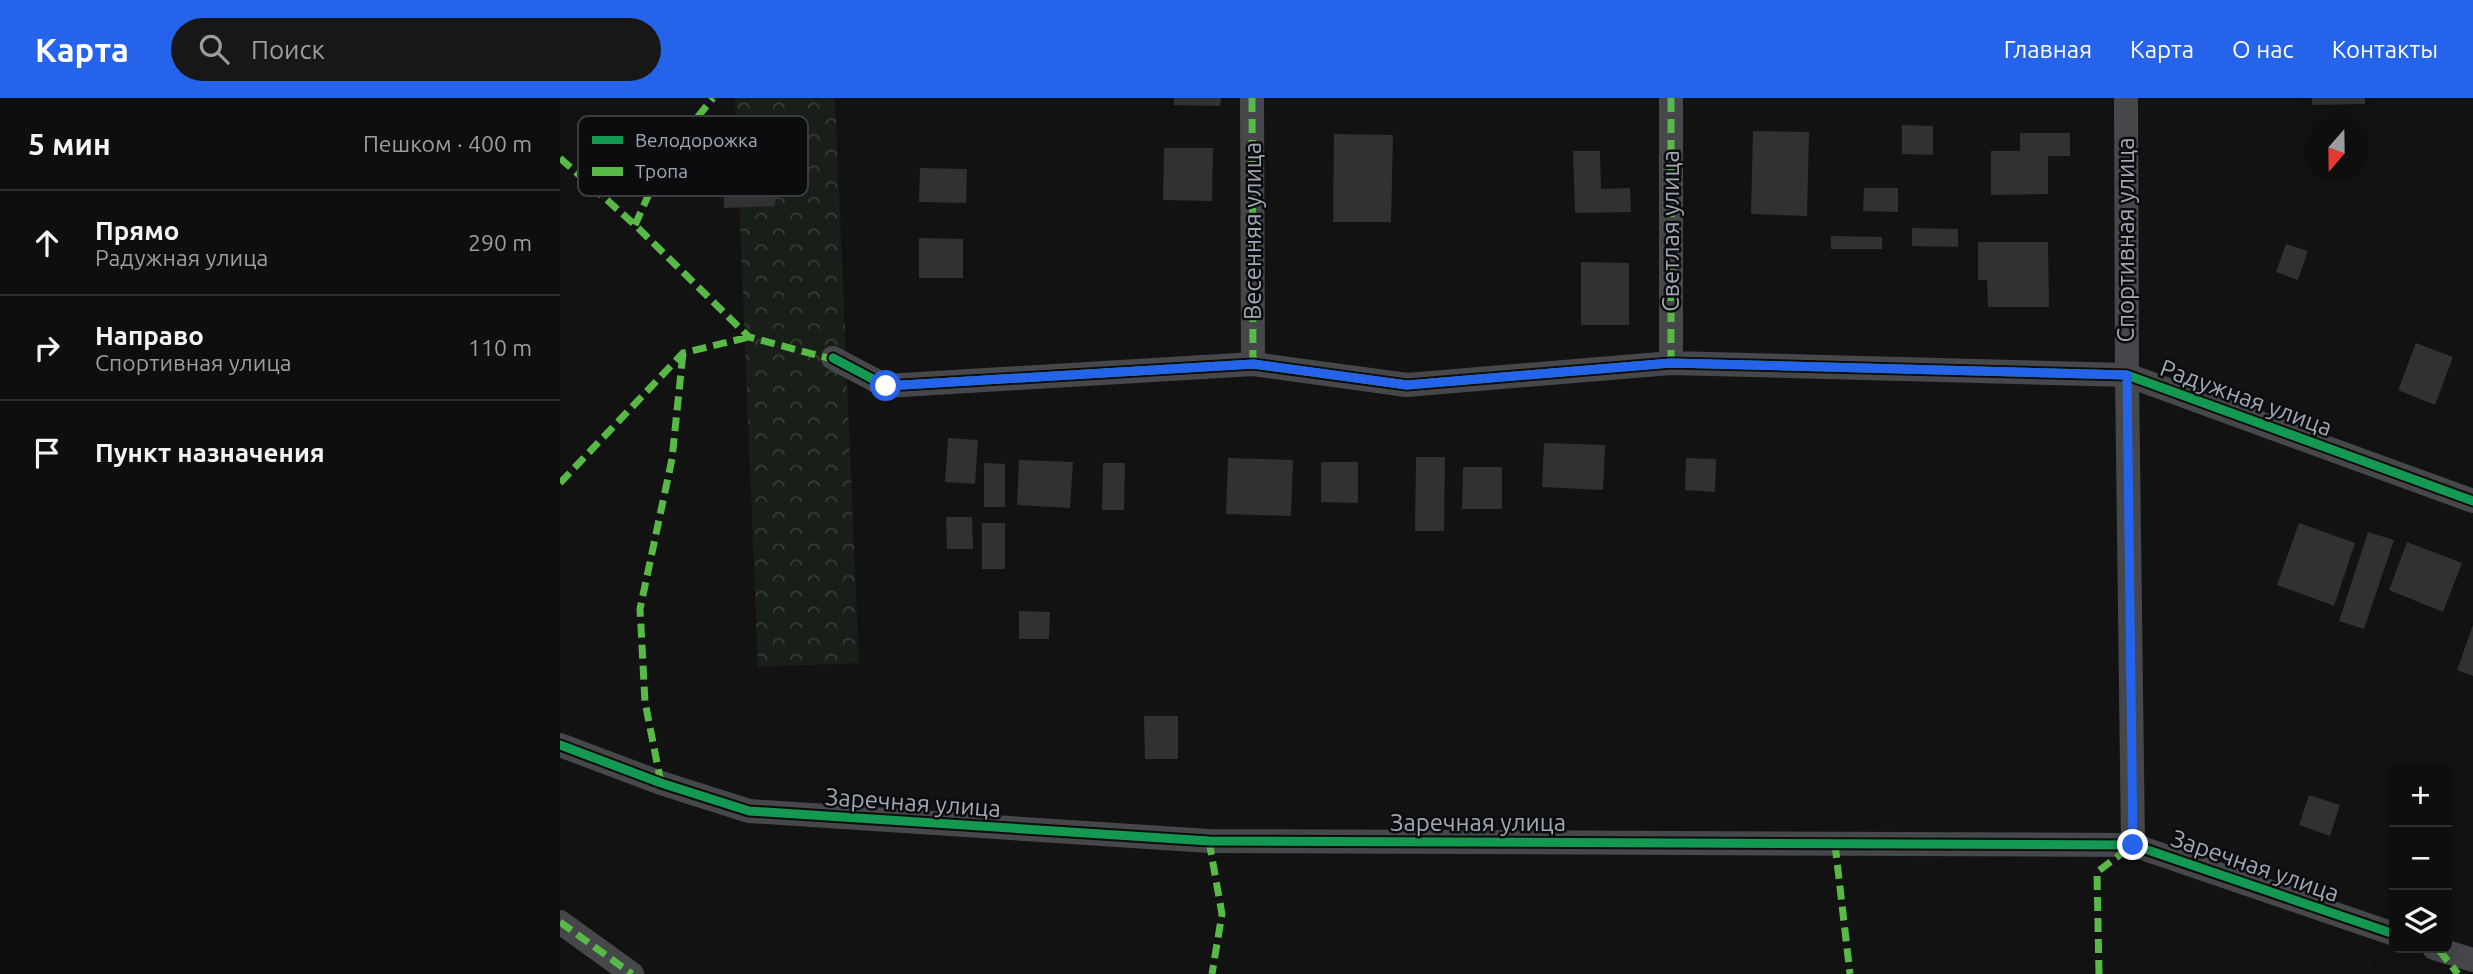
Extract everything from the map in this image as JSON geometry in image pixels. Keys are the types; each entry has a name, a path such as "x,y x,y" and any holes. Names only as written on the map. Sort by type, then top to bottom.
{"street":[{"name":"Весенняя улица","path":"1252,98 1254,364"},
{"name":"Светлая улица","path":"1671,98 1671,363"},
{"name":"Спортивная улица","path":"2126,98 2133,845"},
{"name":"Радужная улица","path":"832,358 886,386 1254,364 1407,385 1671,363 2127,375 2473,501"},
{"name":"Заречная улица","path":"560,745 661,783 749,811 1209,841 2133,845 2389,932"},
{"path":"560,922 632,974"},
{"path":"2440,953 2458,974"},
{"path":"2449,953 2473,960"}],"green space":[{"path":"735,98 835,98 859,663 758,667 739,196 808,196 808,116 736,116"}],"building":[{"path":"1174,98 1221,98 1220,106 1174,105"},
{"path":"2312,98 2365,98 2365,104 2312,105"},
{"path":"1902,125 1933,126 1933,155 1902,154"},
{"path":"1753,131 1809,132 1807,216 1751,214"},
{"path":"2020,133 2070,133 2070,156 2048,156 2048,194 1991,195 1991,151 2020,151"},
{"path":"1334,134 1393,135 1391,222 1333,222"},
{"path":"1164,148 1213,148 1212,201 1163,200"},
{"path":"1573,151 1600,151 1601,189 1630,188 1631,212 1575,213"},
{"path":"920,168 967,169 966,203 919,202"},
{"path":"1864,188 1898,188 1898,212 1863,211"},
{"path":"724,196 775,196 775,206 724,208"},
{"path":"1912,228 1958,229 1958,247 1912,246"},
{"path":"1831,236 1882,237 1882,249 1831,249"},
{"path":"919,238 963,239 963,278 919,278"},
{"path":"1978,242 2048,242 2049,307 1988,307 1987,280 1978,280"},
{"path":"2286,244 2308,251 2298,280 2276,272"},
{"path":"1581,262 1629,263 1629,325 1581,325"},
{"path":"2416,343 2453,357 2435,405 2398,390"},
{"path":"948,438 978,440 975,484 945,482"},
{"path":"1544,443 1605,445 1603,490 1542,487"},
{"path":"1416,457 1445,457 1444,531 1415,531"},
{"path":"1228,458 1293,460 1291,516 1226,514"},
{"path":"1686,458 1716,459 1715,492 1685,490"},
{"path":"1019,460 1073,462 1070,508 1017,505"},
{"path":"1321,462 1358,462 1358,503 1321,502"},
{"path":"984,463 1005,464 1005,507 984,507"},
{"path":"1103,463 1125,463 1124,510 1102,510"},
{"path":"1463,467 1502,467 1502,509 1462,509"},
{"path":"946,517 972,517 973,549 947,549"},
{"path":"982,523 1005,523 1005,569 982,569"},
{"path":"2299,523 2355,543 2334,606 2277,585"},
{"path":"2368,532 2394,540 2364,629 2339,621"},
{"path":"2407,542 2462,563 2443,612 2389,590"},
{"path":"1019,611 1050,612 1049,639 1019,639"},
{"path":"2473,625 2473,676 2457,670"},
{"path":"1144,716 1178,716 1178,759 1145,759"},
{"path":"2309,795 2340,805 2330,836 2299,825"}],"marked path":[{"path":"698,116 713,98"},
{"path":"1252,98 1253,364"},
{"path":"1671,98 1671,363"},
{"path":"560,158 578,174"},
{"path":"603,196 749,337 839,361"},
{"path":"635,225 648,196"},
{"path":"560,483 683,353 749,337"},
{"path":"661,783 645,702 640,609 672,459 683,353"},
{"path":"1209,841 1222,914 1212,974"},
{"path":"1835,844 1850,974"},
{"path":"2099,974 2097,872 2133,845"},
{"path":"560,922 632,974"},
{"path":"2441,953 2458,974"}],"cycle path":[{"path":"833,358 886,386 1253,364 1407,385 1671,363 2127,375 2473,501"},
{"path":"560,745 661,783 749,811 1209,841 2133,845 2389,932"}],"route":[{"path":"886,386 1254,364 1407,385 1671,363 2127,375 2133,845"}]}
